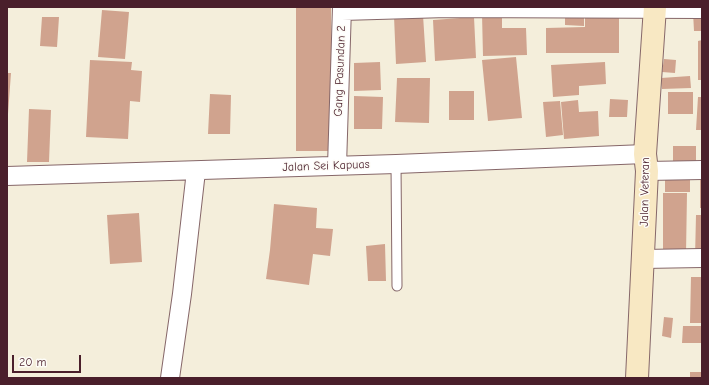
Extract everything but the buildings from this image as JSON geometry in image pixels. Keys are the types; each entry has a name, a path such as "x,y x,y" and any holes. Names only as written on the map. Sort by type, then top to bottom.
{"street":[{"name":"Jalan Veteran","path":"637,378 646,162 655,8"},
{"name":"Gang Pasundan 2","path":"337,166 342,9 702,9"},
{"name":"Jalan Sei Kapuas","path":"7,176 396,164 646,162 702,170"},
{"path":"170,378 182,294 196,171"},
{"path":"643,259 702,258"}],"lane":[{"path":"396,164 397,286"}]}
